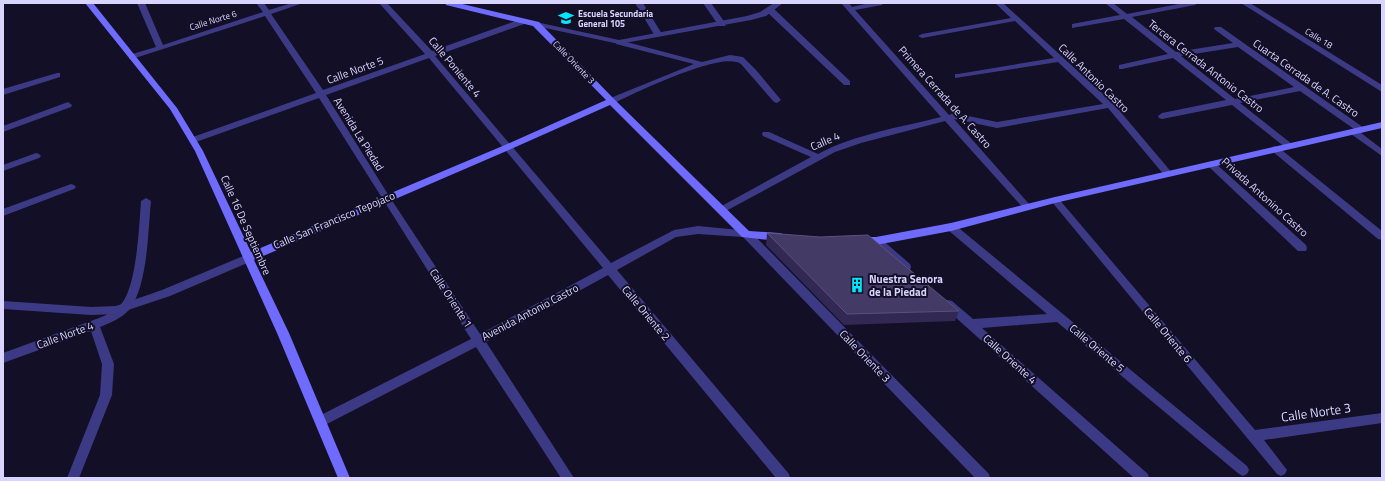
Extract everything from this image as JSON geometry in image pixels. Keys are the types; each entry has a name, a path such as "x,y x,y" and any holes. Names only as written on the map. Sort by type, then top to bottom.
{"main road":[{"name":"Calle 16 De Septiembre","path":"89,3 173,108 193,140 321,421 344,478"},
{"path":"450,3 536,24"},
{"name":"Calle Oriente 3","path":"536,24 611,101 746,234"},
{"name":"Calle San Francisco Tepojaco","path":"248,258 508,147 611,101"},
{"path":"854,240 876,240 951,227 1055,200 1382,125"},
{"path":"746,234 785,237"}],"street":[{"path":"141,3 160,47"},
{"name":"Avenida La Piedad","path":"260,3 322,94 386,198"},
{"name":"Calle Norte 6","path":"132,57 299,3"},
{"name":"Calle Poniente 4","path":"383,3 430,54 508,147"},
{"path":"639,3 658,34"},
{"path":"707,3 722,24"},
{"path":"619,42 748,18 770,10 779,3"},
{"path":"848,6 879,3"},
{"name":"Calle Antonio Castro","path":"998,3 1110,105 1168,174"},
{"name":"Tercera Cerrada Antonio Castro","path":"1109,3 1289,146"},
{"path":"1075,26 1195,3"},
{"name":"Calle 18","path":"1245,3 1382,89"},
{"name":"Primera Cerrada de A. Castro","path":"848,6 1027,207"},
{"path":"770,10 847,83"},
{"path":"922,36 1016,19"},
{"name":"Calle Norte 5","path":"193,140 524,21"},
{"path":"536,24 619,42 702,64"},
{"name":"Cuarta Cerrada de A. Castro","path":"1218,29 1301,88 1357,131 1382,153"},
{"path":"1122,66 1240,44"},
{"path":"611,101 702,64 729,57 742,60 777,100"},
{"path":"958,76 1060,59"},
{"path":"3,92 57,75"},
{"path":"1162,116 1301,88"},
{"path":"3,129 68,105"},
{"name":"Calle 4","path":"721,210 818,157 832,150 858,141 961,116 997,125 1110,105"},
{"path":"766,134 818,157"},
{"name":"Calle Oriente 2","path":"508,147 784,478"},
{"path":"1275,149 1382,236"},
{"path":"3,168 36,156"},
{"name":"Privada Antonino Castro","path":"1211,164 1302,248"},
{"path":"3,213 71,187"},
{"name":"Calle Oriente 1","path":"386,198 568,478"},
{"name":"Calle Oriente 6","path":"1055,200 1281,470"},
{"path":"125,307 131,297 136,281 146,201"},
{"name":"Calle Oriente 5","path":"951,227 1243,470"},
{"name":"Avenida Antonio Castro","path":"321,421 479,340 674,234 698,230 746,234"},
{"name":"Calle Oriente 3","path":"746,234 984,478"},
{"path":"876,240 912,272"},
{"name":"Calle San Francisco Tepojaco","path":"3,305 91,311 125,307 166,293 248,258"},
{"name":"Calle Oriente 4","path":"941,298 1143,478"},
{"name":"Calle Norte 4","path":"3,358 94,326 125,307"},
{"path":"971,324 1060,317"},
{"path":"73,478 106,395 108,364 94,326"},
{"name":"Calle Norte 3","path":"1253,436 1382,418"}],"building":[{"name":"Nuestra Senora de la Piedad","path":"767,233 820,237 868,235 959,311 847,314"}],"place":[{"name":"Escuela Secundaria General 105","path":"566,18"},
{"name":"Nuestra Senora de la Piedad","path":"857,285"}]}
